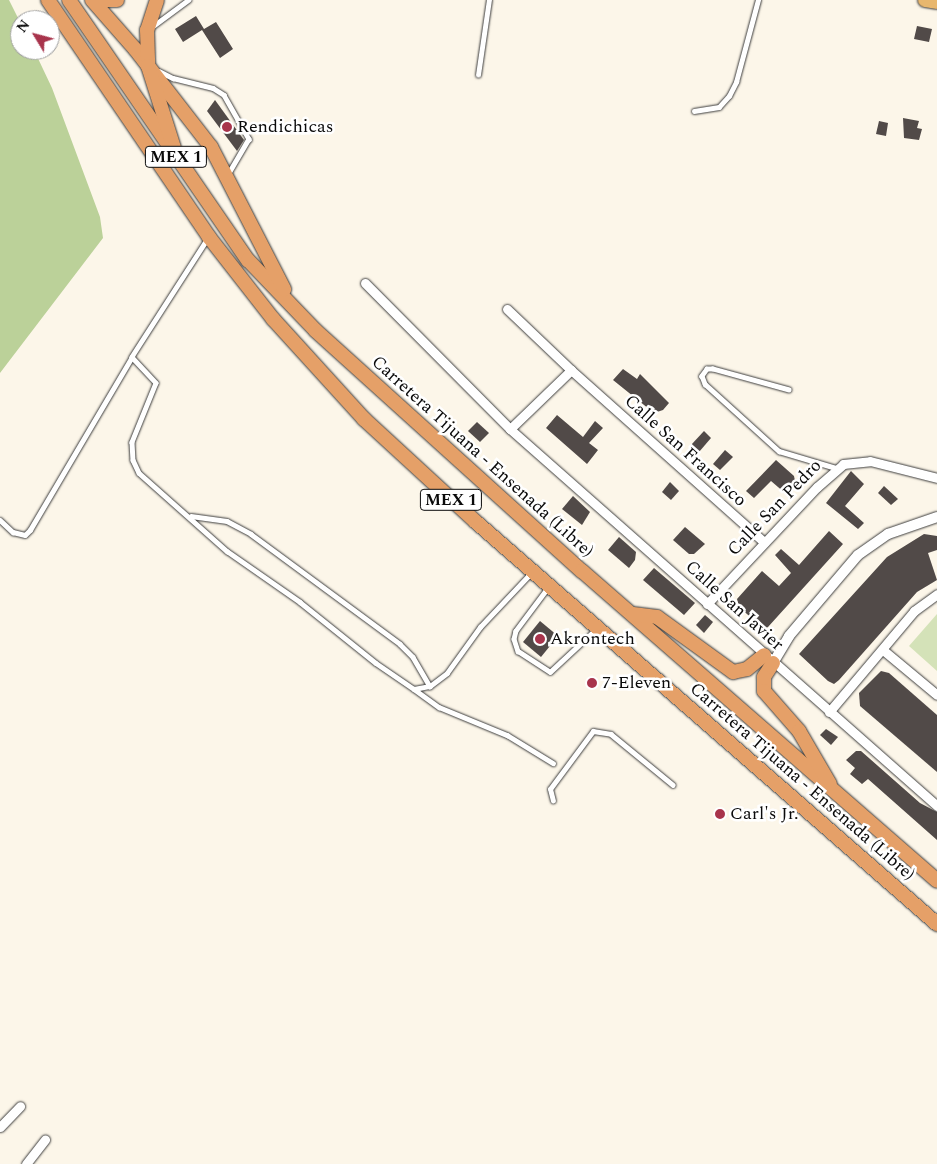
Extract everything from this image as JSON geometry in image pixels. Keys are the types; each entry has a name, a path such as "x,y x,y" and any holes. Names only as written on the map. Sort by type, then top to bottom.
{"highway":[{"name":"Carretera Tijuana - Ensenada (Libre)","path":"48,0 209,237 273,319 364,419 532,572 598,627 937,924"},
{"name":"Carretera Tijuana - Ensenada (Libre)","path":"69,0 248,260 371,384 937,881"},
{"path":"92,0 148,66 211,147 228,176 251,228 294,306"},
{"path":"105,0 117,0"},
{"path":"158,0 147,30 148,66 176,156"},
{"path":"633,614 656,617 733,672 747,669 768,659"},
{"path":"768,659 764,677 764,691 811,748 834,791"}],"main road":[{"path":"925,0 937,2"}],"street":[{"name":"Calle San Javier","path":"365,283 510,429 768,659 937,806"},
{"name":"Calle San Francisco","path":"507,309 585,384 764,542"},
{"path":"510,429 571,370"},
{"name":"Calle San Pedro","path":"707,604 836,468 863,460 937,478"},
{"path":"768,659 873,543 917,522 937,517"},
{"path":"829,712 914,611 937,594"},
{"path":"883,650 937,695"},
{"path":"1,1122 20,1106"},
{"path":"26,1164 45,1140"}],"lane":[{"path":"147,30 188,0"},
{"path":"478,75 489,0"},
{"path":"694,111 719,107 728,96 736,82 758,0"},
{"path":"148,66 173,78 213,88 224,95 249,139 228,176"},
{"path":"0,520 13,532 25,534 30,530 132,357 209,237"},
{"path":"132,357 156,383 132,442 132,460 140,473 227,551 314,612 376,663 439,707 507,735 553,763"},
{"path":"789,390 713,369 707,370 702,376 705,384 779,451 836,468"},
{"path":"190,516 228,521 251,534 400,644 413,657 430,686"},
{"path":"414,689 430,686 447,672 480,627 532,572"},
{"path":"550,586 516,631 514,638 518,651 550,672 598,627"},
{"path":"553,801 550,788 594,730 611,734 673,785"}],"green space":[{"path":"0,0 9,0 14,10 10,10 10,60 39,60 52,88 100,217 103,238 0,373"},
{"path":"937,614 937,671 909,646"}],"building":[{"path":"196,16 204,29 216,22 233,49 220,58 202,30 183,42 175,29"},
{"path":"917,26 932,29 929,42 914,39"},
{"name":"Rendichicas","path":"215,100 244,140 237,151 207,111"},
{"path":"903,118 919,121 917,128 922,129 919,140 904,138"},
{"path":"879,121 888,123 886,136 876,134"},
{"path":"623,369 637,379 640,374 669,403 663,410 654,413 613,380"},
{"path":"557,415 583,437 595,421 603,428 589,443 598,450 587,464 546,428"},
{"path":"477,422 489,433 480,442 468,431"},
{"path":"704,431 711,438 699,452 691,445"},
{"path":"725,450 733,457 720,470 713,464"},
{"path":"776,460 794,476 795,481 785,493 771,481 754,498 746,491"},
{"path":"851,471 864,484 845,506 864,523 858,529 826,503"},
{"path":"670,482 679,491 671,500 662,492"},
{"path":"884,486 898,499 891,505 878,493"},
{"path":"573,496 590,512 582,525 562,509"},
{"path":"685,527 705,544 694,554 689,554 673,540"},
{"path":"829,531 843,544 768,627 764,629 739,607 737,599 762,571 779,586 791,573 775,555 781,549 799,565"},
{"path":"924,534 937,536 937,550 928,553 937,580 917,592 839,680 834,684 828,681 799,654 887,557"},
{"path":"619,537 636,552 635,560 629,568 608,550"},
{"path":"654,568 695,603 684,615 643,580"},
{"path":"705,615 713,622 704,633 696,625"},
{"name":"Akrontech","path":"540,621 558,636 541,657 523,642"},
{"path":"881,671 889,673 937,715 937,772 860,706 859,693"},
{"path":"826,729 838,737 831,745 820,735"},
{"path":"856,751 861,751 920,803 937,812 937,840 868,779 862,784 850,774 855,768 846,760"}],"place":[{"name":"Rendichicas","path":"227,127"},
{"name":"Akrontech","path":"540,639"},
{"name":"7-Eleven","path":"592,683"},
{"name":"Carl's Jr.","path":"720,814"}]}
